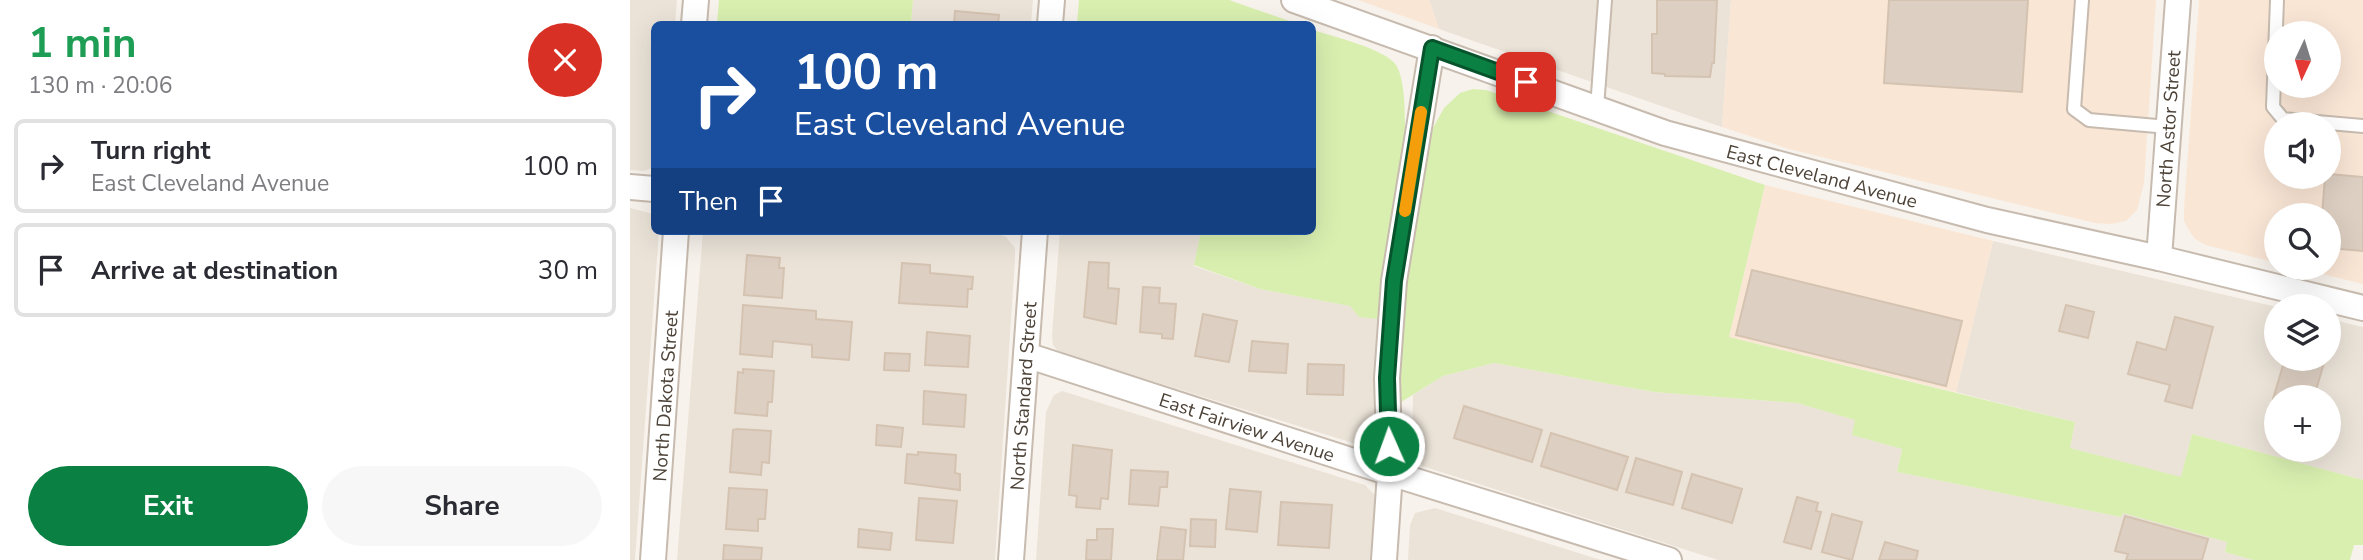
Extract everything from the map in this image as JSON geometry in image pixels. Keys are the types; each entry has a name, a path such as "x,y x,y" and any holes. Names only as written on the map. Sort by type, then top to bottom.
{"street":[{"path":"694,21 696,0"},
{"path":"1050,21 1052,0"},
{"name":"East Cleveland Avenue","path":"1294,0 1665,133 1987,220 2363,307"},
{"name":"North Astor Street","path":"2159,258 2178,0"},
{"path":"1384,560 1390,473 1387,378 1394,281 1432,48"},
{"path":"630,187 651,189"},
{"name":"North Dakota Street","path":"653,560 676,235"},
{"name":"North Standard Street","path":"1010,560 1035,235"},
{"name":"East Fairview Avenue","path":"1026,355 1669,560"}],"lane":[{"path":"1597,108 1605,0"},
{"path":"2082,0 2074,108 2089,120 2168,127"},
{"path":"2277,0 2273,107 2283,119 2363,126"}],"shaded area":[{"path":"630,0 677,0 675,21 651,21 651,168 644,171 630,170"},
{"path":"913,0 1033,0 1031,21 911,21"},
{"path":"1358,0 1429,0 1439,29"},
{"path":"1429,0 1731,0 1722,127 1439,29"},
{"path":"1731,0 2156,0 2144,183 2137,210 2126,221 2095,223 1789,149 1722,127"},
{"path":"2199,0 2363,0 2363,284 2341,279 2341,203 2264,203 2264,260 2206,245 2195,239 2184,221"},
{"path":"1765,185 1993,241 1956,392 1729,337"},
{"path":"630,208 650,213 651,235 659,235 635,560 630,560"},
{"path":"703,235 1006,237 1015,248 1015,259 995,560 677,560"},
{"path":"1060,235 1200,235 1194,266 1260,289 1350,306 1386,320 1377,440 1371,445 1363,446 1065,354 1053,345"},
{"path":"1993,241 2264,304 2264,371 2341,371 2341,322 2363,327 2363,480 2296,462 2341,462 2341,385 2264,385 2264,453 2192,434 2181,478 2070,448 2075,422 1956,392"},
{"path":"1494,363 1654,392 1797,403 1856,420 1853,435 1902,449 1897,472 2121,517 2122,512 2227,542 2225,552 2253,560 1718,560 1422,466 1412,447 1413,395 1443,376"},
{"path":"1062,391 1365,485 1376,496 1373,560 1036,560 1046,412 1054,395"},
{"path":"1435,508 1601,560 1408,560 1410,525 1415,513"}],"green space":[{"path":"719,0 913,0 911,21 717,21"},
{"path":"1079,0 1229,0 1289,21 1077,21"},
{"path":"1316,31 1358,44 1390,59 1396,65 1402,84 1405,113 1402,187 1386,320 1359,317 1350,306 1260,289 1194,265 1200,235 1316,235"},
{"path":"1473,89 1486,90 1765,185 1729,337 2075,422 2070,448 2181,477 2192,434 2264,453 2264,462 2296,462 2363,480 2363,545 2354,545 2350,560 2253,560 2225,552 2227,542 2123,513 2121,517 1897,472 1902,449 1852,435 1855,420 1797,403 1654,392 1494,363 1443,376 1398,404 1393,399 1405,250 1433,128 1444,108 1460,93"}],"building":[{"path":"1657,0 1717,0 1714,63 1710,77 1652,73 1652,34 1657,34"},
{"path":"1889,0 2028,0 2022,92 1884,83"},
{"path":"955,11 999,15 998,21 954,21"},
{"path":"2341,175 2363,177 2363,251 2341,249 2341,203 2323,203 2324,189 2341,189"},
{"path":"747,255 780,258 779,268 784,268 782,298 744,295"},
{"path":"1089,262 1109,263 1108,288 1119,289 1116,324 1084,317"},
{"path":"902,263 930,265 930,273 973,277 972,289 968,289 967,307 899,303"},
{"path":"1752,270 1962,321 1946,386 1736,335"},
{"path":"1143,287 1160,288 1159,303 1176,304 1173,339 1162,338 1162,334 1140,332"},
{"path":"743,305 816,311 816,319 852,322 849,360 812,357 812,345 773,341 772,357 740,354"},
{"path":"2066,305 2094,312 2088,338 2059,331"},
{"path":"1203,314 1237,321 1229,362 1195,356"},
{"path":"2175,317 2213,327 2192,408 2165,401 2170,385 2128,374 2137,342 2166,350"},
{"path":"927,332 970,336 968,367 925,365"},
{"path":"1252,341 1288,344 1286,373 1249,371"},
{"path":"885,353 910,354 909,371 884,370"},
{"path":"1308,364 1344,365 1343,395 1307,394"},
{"path":"743,369 774,371 772,402 768,402 767,416 735,413 738,372 743,373"},
{"path":"2281,371 2322,371 2318,385 2277,385"},
{"path":"924,391 966,395 964,427 923,424"},
{"path":"1464,406 1542,430 1532,462 1454,438"},
{"path":"877,425 903,428 901,447 876,445"},
{"path":"733,430 771,431 769,463 762,462 761,475 730,472"},
{"path":"1551,433 1628,457 1617,490 1541,466"},
{"path":"1073,445 1112,450 1108,499 1101,498 1100,509 1076,507 1077,496 1069,495"},
{"path":"918,452 956,455 955,473 960,474 960,490 905,483 907,454 918,455"},
{"path":"1636,458 1682,472 1673,505 1626,492"},
{"path":"1131,470 1168,472 1167,487 1160,487 1158,506 1129,504"},
{"path":"1692,474 1742,489 1732,523 1682,508"},
{"path":"729,488 767,490 765,519 758,519 758,531 726,529"},
{"path":"1230,489 1261,492 1257,532 1226,529"},
{"path":"1797,497 1818,503 1816,511 1821,512 1811,549 1784,542"},
{"path":"919,498 957,501 953,543 916,540"},
{"path":"1281,502 1332,505 1329,548 1278,545"},
{"path":"1832,514 1862,522 1852,560 1822,552"},
{"path":"2125,516 2208,539 2202,560 2126,560 2128,554 2115,551"},
{"path":"1191,519 1216,520 1215,547 1190,546"},
{"path":"1161,527 1186,530 1183,560 1157,560"},
{"path":"859,529 892,533 890,550 858,547"},
{"path":"1097,529 1113,529 1111,560 1086,560 1087,540 1097,540"},
{"path":"1885,542 1918,551 1916,560 1879,560"},
{"path":"724,545 762,548 761,560 723,560"}],"slow traffic":[{"path":"1405,211 1421,112"}],"route":[{"path":"1389,446 1387,378 1394,281 1432,48 1526,82"}]}
